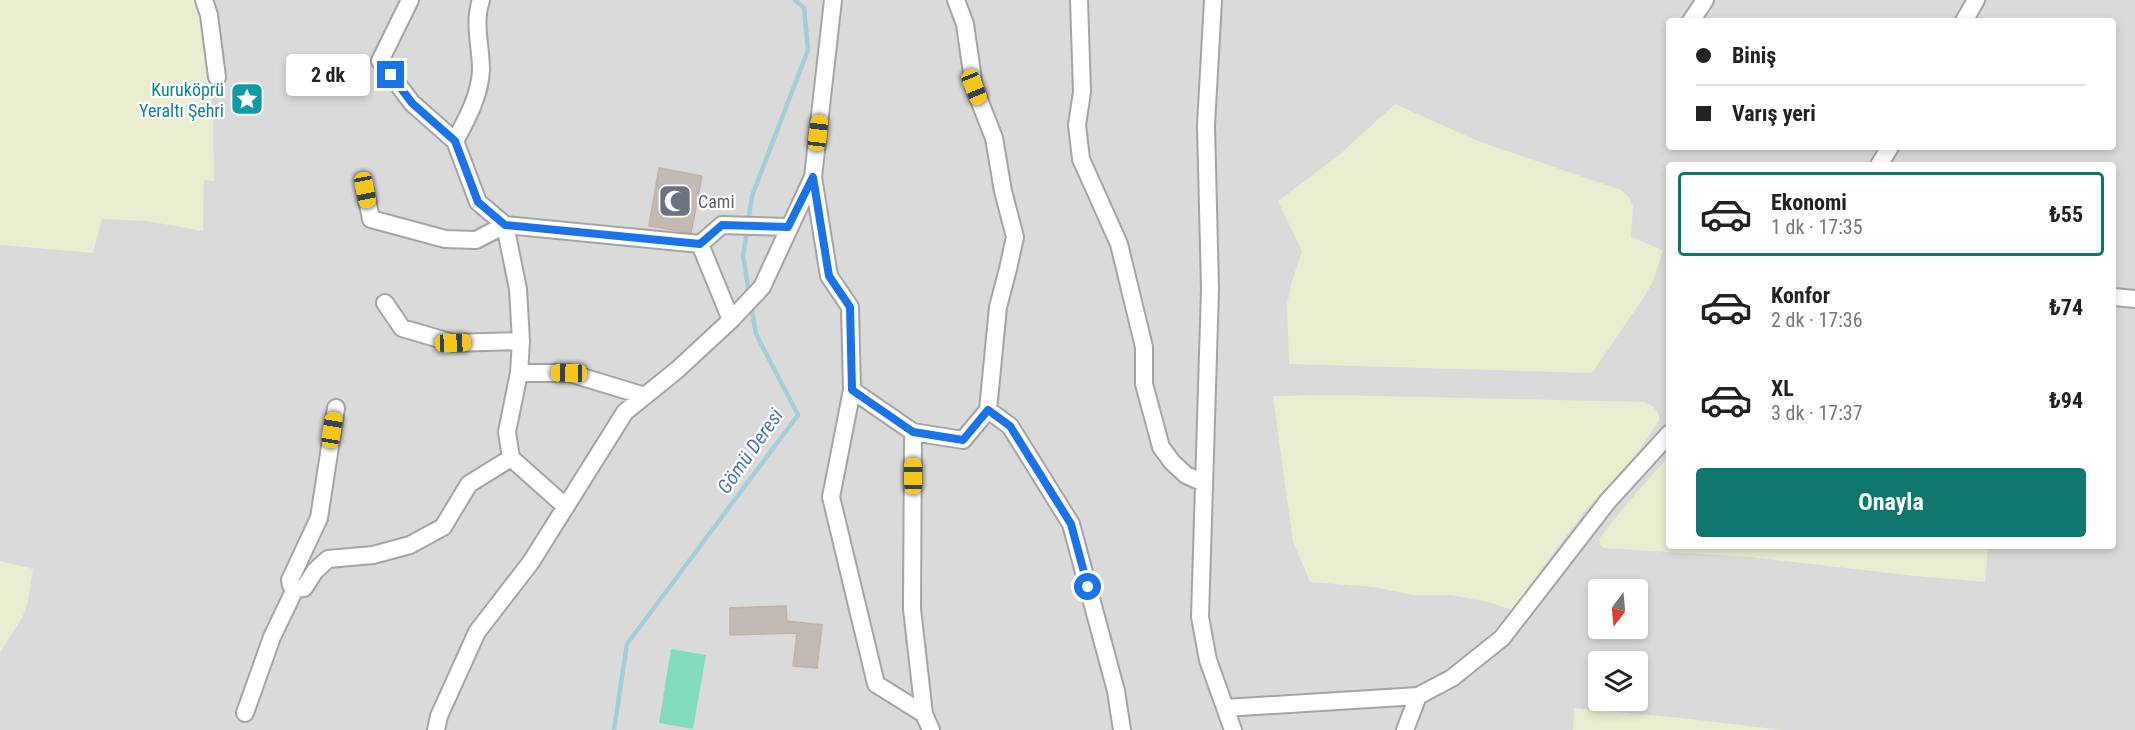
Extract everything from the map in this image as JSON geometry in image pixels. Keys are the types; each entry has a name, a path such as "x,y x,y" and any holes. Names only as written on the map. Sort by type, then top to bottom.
{"street":[{"path":"204,0 209,15 217,77"},
{"path":"410,0 380,61 412,103 455,141 478,202 505,225 518,289 521,341 519,373 507,432 511,458 565,506"},
{"path":"455,141 471,113 481,72 476,13 480,0"},
{"path":"833,0 813,177 829,276 850,307 852,390 831,497 876,684 924,714"},
{"path":"852,390 913,432 963,440 988,410 998,308 1015,237 1003,191 994,138 974,87 965,24 956,0"},
{"path":"1079,0 1082,92 1077,125 1081,159 1119,244 1144,347 1144,384 1161,447 1186,475 1204,483"},
{"path":"1212,0 1206,125 1210,289 1200,616 1208,660 1233,730"},
{"path":"1693,18 1705,0"},
{"path":"1966,18 1976,0"},
{"path":"436,730 439,716 477,632 531,562 626,412 731,320 762,286 813,177"},
{"path":"365,190 371,219 445,239 476,240 505,225 700,244 722,225 788,227"},
{"path":"700,244 731,320"},
{"path":"2116,297 2135,299"},
{"path":"385,303 402,328 453,343 521,341"},
{"path":"519,373 569,373 645,396"},
{"path":"295,589 290,580 319,518 336,408"},
{"path":"988,410 1010,426 1071,524 1116,692 1122,730"},
{"path":"913,432 912,609 924,714 931,730"},
{"path":"1225,708 1418,696 1452,678 1502,638 1608,501 1666,438"},
{"path":"295,589 304,588 315,571 328,560 373,555 410,545 443,527 469,484 511,458"},
{"path":"245,713 272,637 295,589"},
{"path":"1405,730 1418,696"}],"shaded area":[{"path":"0,0 2135,0 2135,730 0,730"}],"green space":[{"path":"0,0 196,0 208,59 213,114 214,181 204,180 203,231 147,221 102,219 93,253 0,245"},
{"path":"1395,104 1478,141 1621,190 1630,198 1633,207 1631,237 1663,250 1654,279 1646,294 1592,373 1289,364 1287,304 1302,251 1278,201 1339,155"},
{"path":"1333,395 1644,402 1654,407 1659,420 1639,451 1583,513 1512,610 1492,603 1451,595 1412,595 1374,587 1310,582 1293,542 1273,396"},
{"path":"1666,459 1666,549 1988,549 1985,582 1750,557 1603,548 1599,539"},
{"path":"0,561 33,569 23,616 0,653"},
{"path":"671,649 706,655 693,729 659,723"},
{"path":"1574,708 1783,730 1573,730"}],"building":[{"name":"Cami","path":"659,168 702,176 691,233 649,226"},
{"path":"786,606 787,621 822,625 817,668 793,666 797,633 730,635 730,608"}],"waterway":[{"name":"Gömü Deresi","path":"748,222 752,196 808,50 804,8 795,0"},
{"name":"Gömü Deresi","path":"747,231 743,255 749,293"},
{"name":"Gömü Deresi","path":"614,730 627,644 798,415 756,334 751,305"}],"place":[{"name":"Kuruköprü Yeraltı Şehri","path":"247,99"},
{"name":"Cami","path":"675,201"}],"route":[{"path":"391,75 412,103 455,141 478,202 505,225 700,244 722,225 788,227 813,177 829,276 850,307 852,390 913,432 963,440 988,410 1010,426 1071,524 1088,587"}]}
